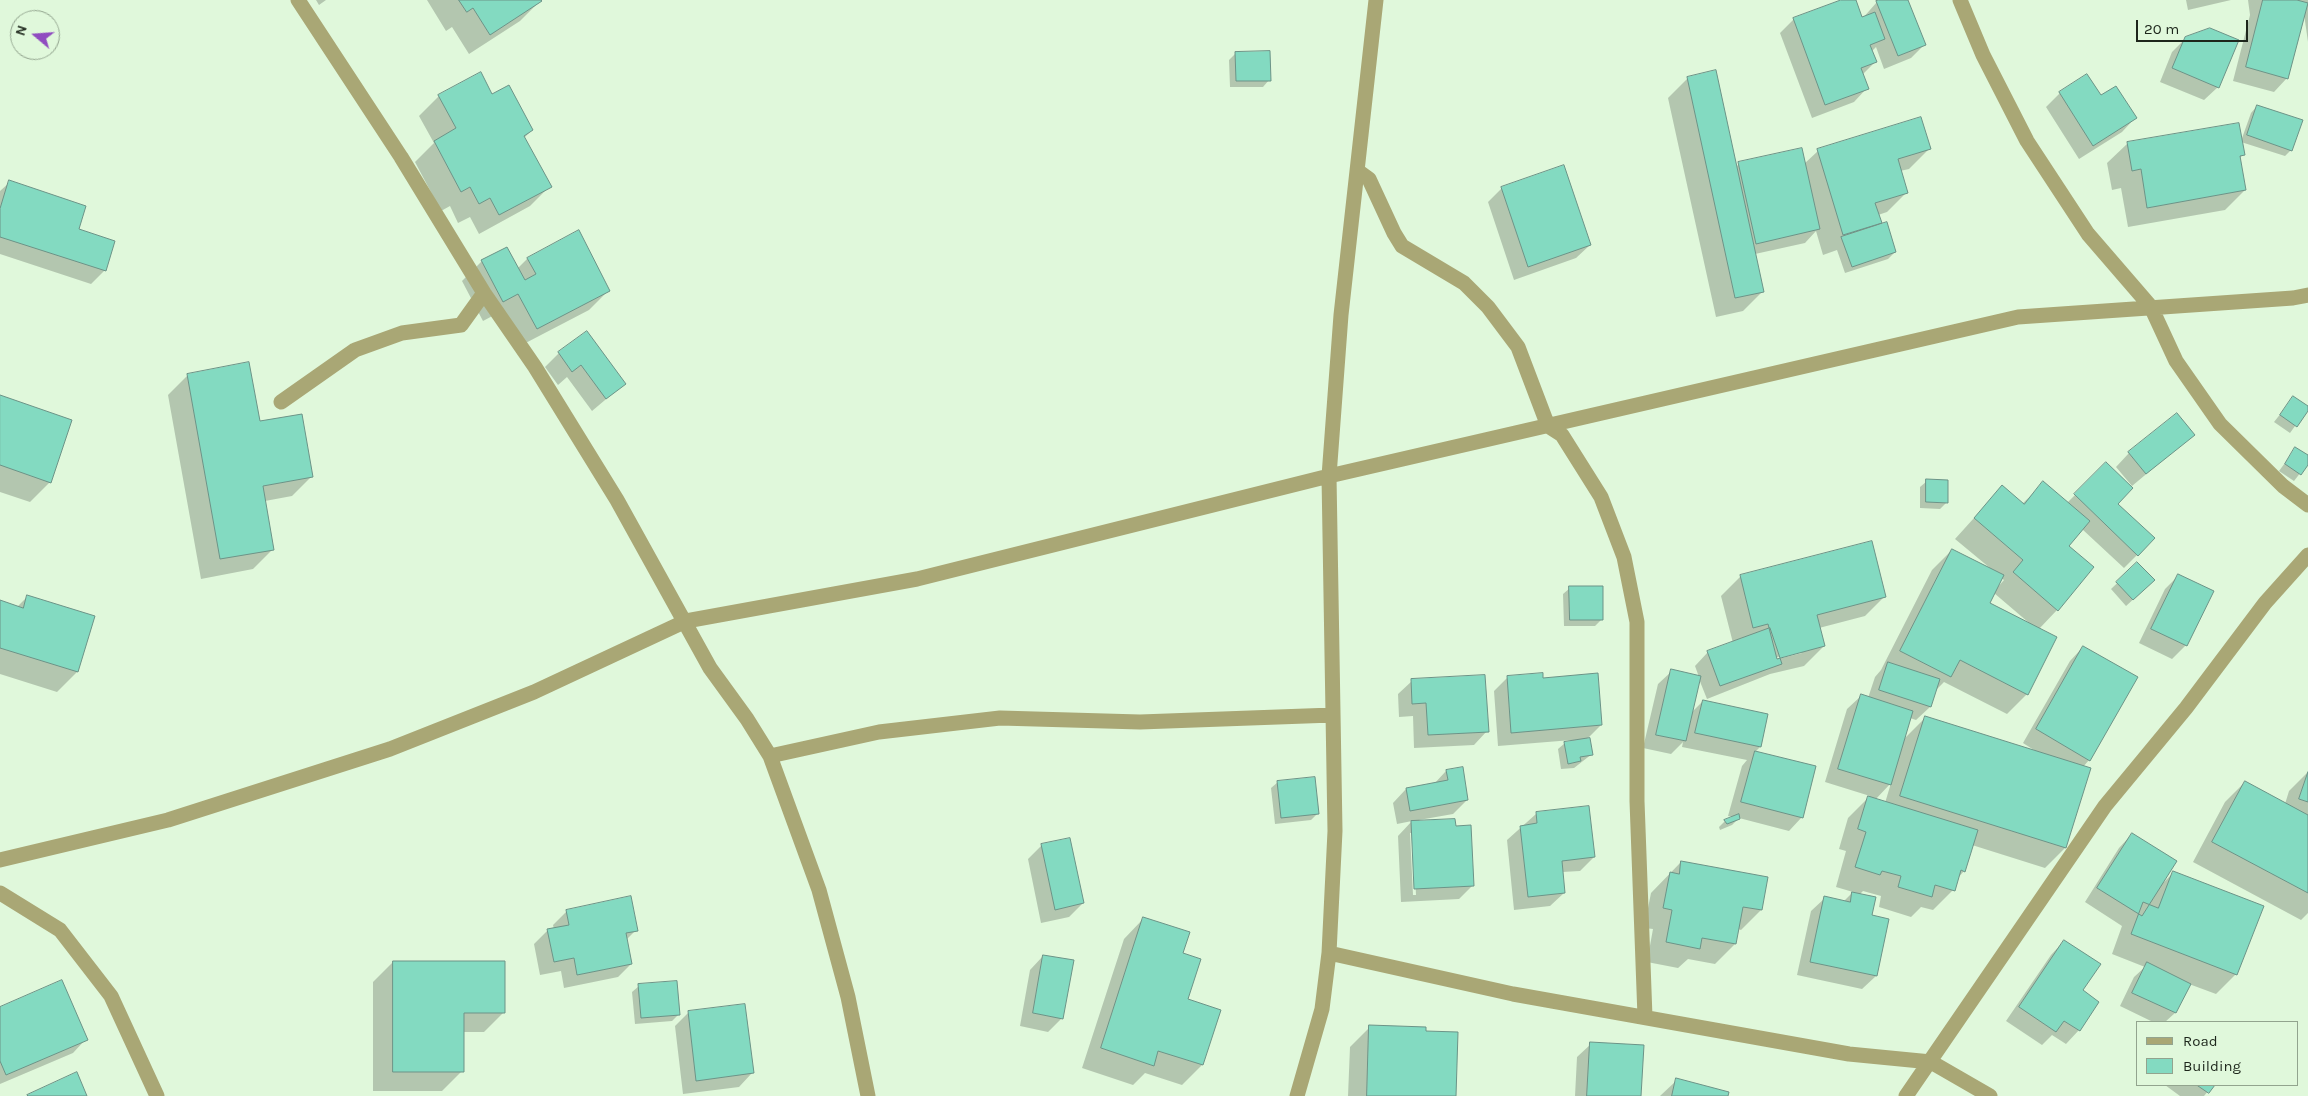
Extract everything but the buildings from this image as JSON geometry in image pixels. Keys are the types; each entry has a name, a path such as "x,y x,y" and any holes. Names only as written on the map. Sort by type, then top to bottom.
{"street":[{"path":"298,0 401,157 484,293 540,375 617,500 686,621 710,668 770,756 819,890 848,997 868,1096"},
{"path":"1297,1096 1322,1009 1329,953 1335,832 1329,476 1341,315 1376,0"},
{"path":"1960,0 1984,55 2027,141 2088,234 2152,307 2176,361 2220,424 2283,486 2308,505"},
{"path":"1358,171 1369,179 1402,246 1464,283 1488,307 1518,347 1548,426 1562,435 1602,497 1624,557 1637,622 1637,801 1645,1017"},
{"path":"281,402 355,350 402,333 462,325 484,293"},
{"path":"0,860 168,820 390,749 534,692 686,621 917,579 1329,476 2018,317 2293,298 2308,295"},
{"path":"1906,1096 2105,806 2186,708 2265,603 2308,554"},
{"path":"770,756 879,732 1000,718 1140,722 1333,715"},
{"path":"0,893 60,930 111,996 157,1096"},
{"path":"1329,953 1513,994 1849,1054 1931,1062 1990,1096"}]}
